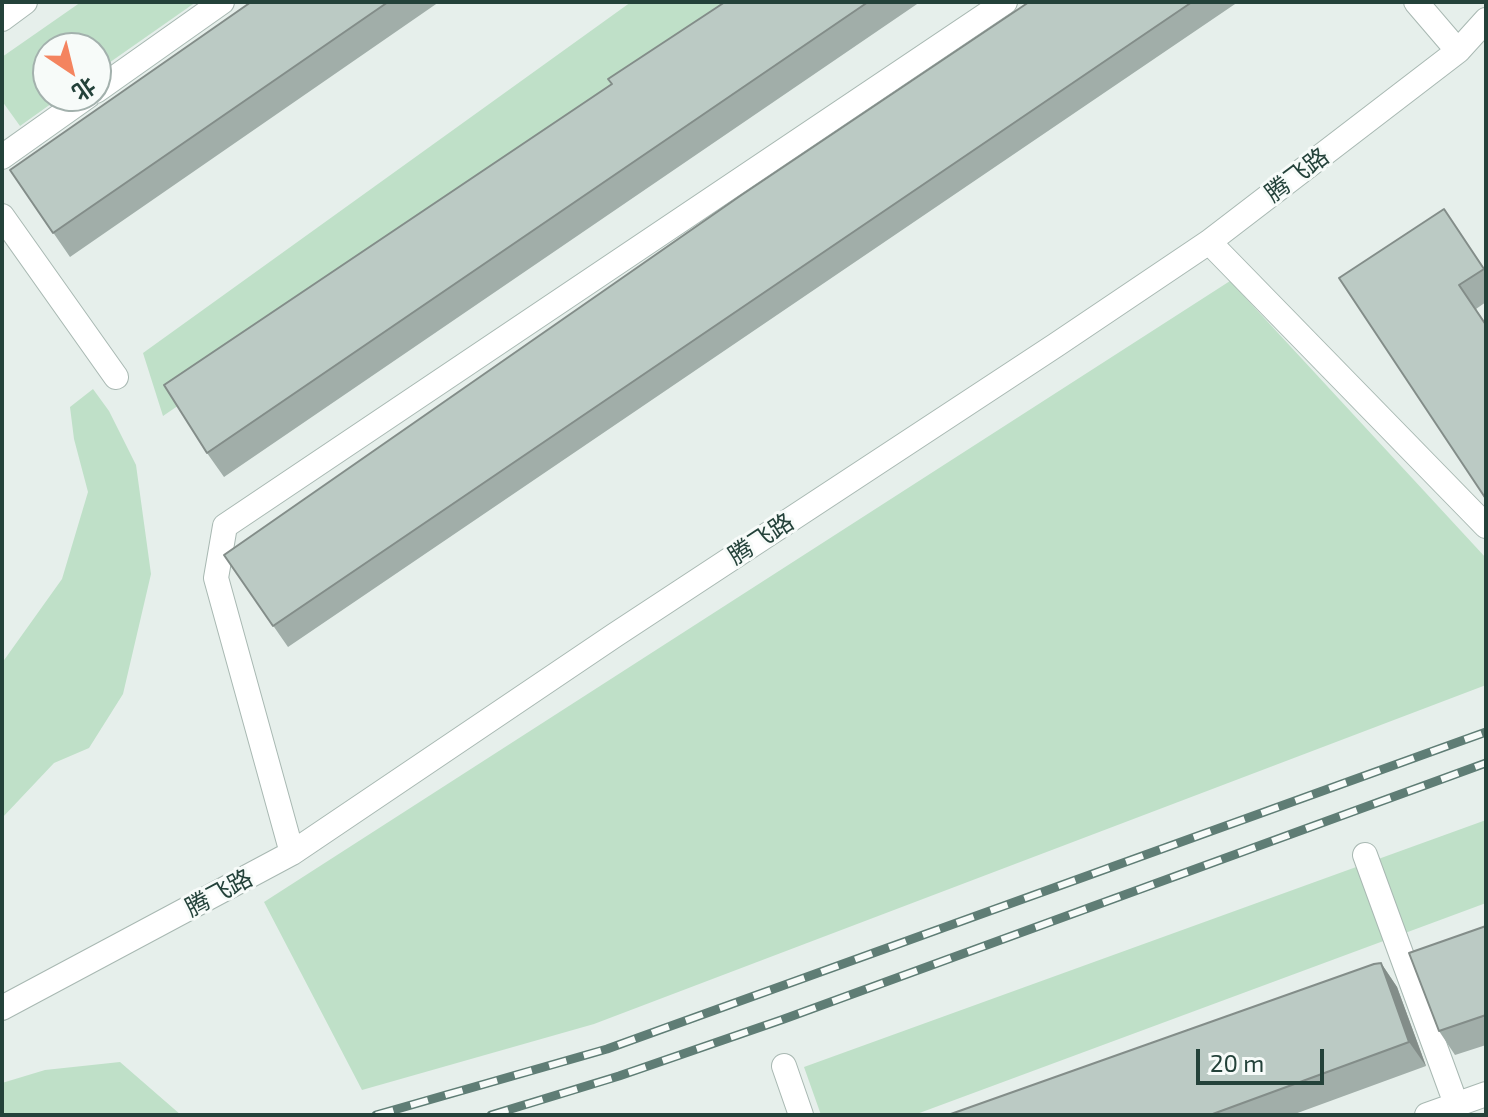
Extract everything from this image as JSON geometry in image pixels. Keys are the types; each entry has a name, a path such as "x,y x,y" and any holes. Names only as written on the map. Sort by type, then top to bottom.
{"street":[{"path":"2,19 25,2"},
{"path":"112,80 222,2"},
{"path":"292,853 216,578 225,526 1005,2"},
{"path":"1416,2 1458,51"},
{"name":"腾飞路","path":"2,1008 292,853 1209,242 1458,51 1486,20"},
{"path":"2,157 65,112"},
{"path":"2,216 116,377"},
{"path":"1209,242 1486,526"},
{"path":"1365,855 1456,1104"},
{"path":"784,1066 801,1115"},
{"path":"1427,1115 1486,1094"}],"green space":[{"path":"81,2 196,2 112,61 112,32 38,32"},
{"path":"631,2 769,2 163,416 143,353"},
{"path":"32,36 32,112 40,112 20,126 2,101 2,57"},
{"path":"1230,281 1486,558 1486,685 594,1024 362,1090 264,902"},
{"path":"93,389 109,411 136,465 151,574 123,694 89,748 54,763 2,818 2,663 62,579 88,492 74,439 70,407"},
{"path":"1486,820 1486,903 914,1115 821,1115 804,1067"},
{"path":"120,1062 181,1115 2,1115 2,1083 45,1070"}],"building":[{"path":"251,2 388,2 53,233 10,170 93,112 112,112 112,99"},
{"path":"725,2 868,2 207,453 164,385 612,84 608,79"},
{"path":"1029,2 1192,2 273,626 224,555 740,196"},
{"path":"1444,209 1484,269 1459,285 1486,325 1486,499 1339,278"},
{"path":"1486,926 1486,1015 1439,1031 1409,953"},
{"path":"1381,963 1409,1042 1210,1115 948,1115 1374,964"}],"railway":[{"path":"376,1115 607,1049 1486,732"},
{"path":"491,1115 619,1076 784,1019 1486,763"}]}
